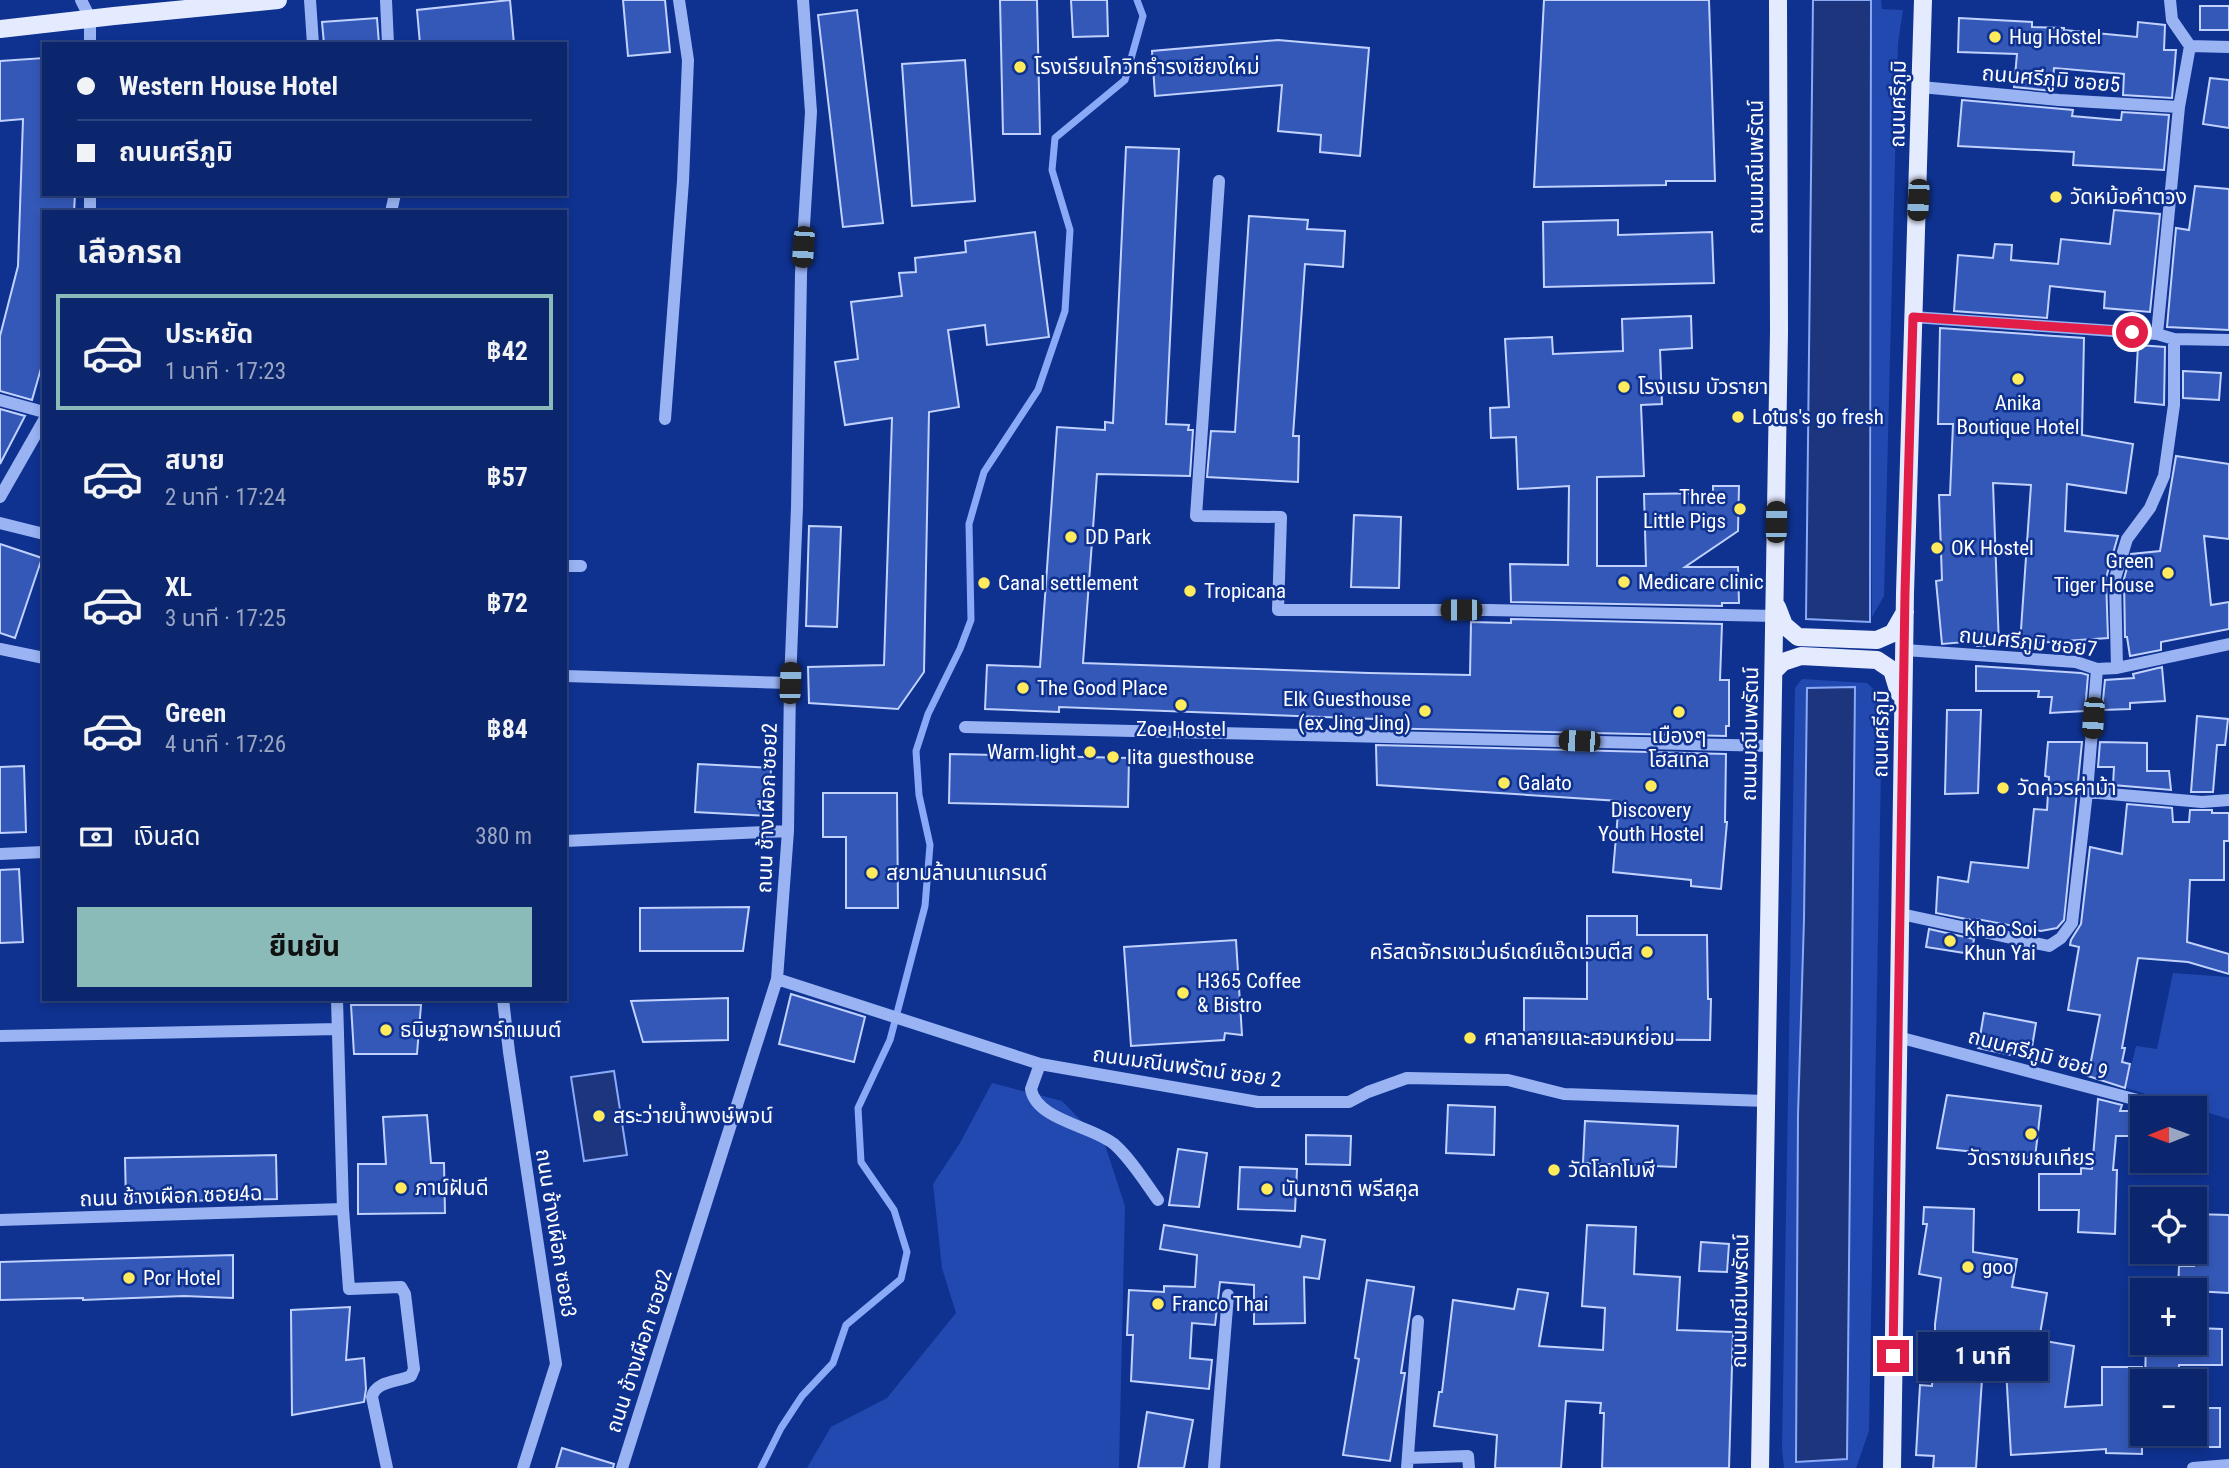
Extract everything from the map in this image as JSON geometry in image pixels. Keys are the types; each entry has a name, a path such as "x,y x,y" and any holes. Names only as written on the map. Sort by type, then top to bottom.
{"main road":[{"path":"0,29 278,0"},
{"name":"ถนนมณีนพรัตน์","path":"1761,1468 1779,331 1779,0"},
{"name":"ถนนศรีภูมิ","path":"1892,1468 1905,612 1923,0"},
{"path":"1775,609 1784,625 1798,637 1877,640 1892,633 1905,612"},
{"path":"1774,671 1783,662 1801,656 1877,660 1892,670 1903,713"},
{"path":"1884,1468 1892,1431"}],"street":[{"path":"81,0 90,18 90,42"},
{"path":"310,0 313,42"},
{"path":"386,0 388,42"},
{"path":"665,419 683,181 688,60 679,0"},
{"name":"ถนน ช้างเผือก ซอย2","path":"622,1468 777,979 788,831 801,274 811,112 803,0"},
{"path":"2157,334 2179,107 2190,46 2172,20 2170,0"},
{"path":"2190,46 2229,47"},
{"name":"ถนนศรีภูมิ ซอย5","path":"1921,87 2059,100 2179,107"},
{"path":"1219,181 1196,516 1281,517 1278,610 1775,609"},
{"path":"1913,317 2157,334 2174,339 2229,340"},
{"path":"2118,668 2116,578 2127,539 2150,508 2164,476 2174,405 2174,339"},
{"path":"0,400 42,411"},
{"path":"0,497 42,424"},
{"path":"0,523 42,534"},
{"path":"567,566 581,566"},
{"name":"ถนนศรีภูมิ ซอย7","path":"1905,650 2076,662 2097,669 2118,668 2229,644"},
{"path":"0,649 42,658"},
{"path":"1901,914 2049,946 2062,938 2072,923 2097,669"},
{"path":"567,676 790,683"},
{"path":"965,727 1772,746"},
{"path":"2087,792 2202,802 2229,800"},
{"path":"567,841 788,831"},
{"path":"0,854 42,852"},
{"name":"ถนนมณีนพรัตน์ ซอย 2","path":"777,979 1040,1064 1258,1102 1349,1102 1367,1092 1407,1078 1508,1080 1564,1094 1766,1101"},
{"path":"337,1001 343,1209 349,1289 397,1286 401,1287 405,1294 413,1373 405,1379 378,1387 372,1398 387,1468"},
{"name":"ถนน ช้างเผือก ซอย3","path":"503,1001 556,1364 523,1468"},
{"path":"0,1036 338,1029"},
{"name":"ถนนศรีภูมิ ซอย 9","path":"1898,1037 2130,1098"},
{"path":"1040,1064 1031,1089 1038,1105 1113,1144 1158,1200"},
{"name":"ถนน ช้างเผือก ซอย4ฉ","path":"0,1220 343,1209"},
{"path":"1214,1468 1228,1295"},
{"path":"1418,1321 1407,1463 1468,1456 1469,1468"},
{"path":"2193,1468 2229,1465"}],"shaded area":[{"path":"1813,0 1871,0 1870,622 1806,619"},
{"path":"1872,0 1881,0 1882,9 1903,10 1898,43 1884,596 1872,617"},
{"path":"1802,679 1867,683 1878,693 1882,714 1869,1431 1856,1468 1784,1468 1782,1448 1795,688"},
{"path":"1855,687 1847,1459 1796,1462 1798,1115 1807,688"},
{"path":"2173,973 2229,977 2229,1119 2207,1112 2207,1096 2153,1096 2126,1088 2136,1046 2157,1049"},
{"name":"สระว่ายน้ำพงษ์พจน์","path":"614,1071 627,1155 584,1161 571,1077"},
{"path":"992,1083 1062,1101 1105,1145 1125,1206 1119,1468 807,1468 831,1427 887,1398 956,1313 942,1268 933,1184 960,1143"}],"building":[{"path":"510,0 514,42 420,42 417,10"},
{"path":"623,0 665,0 670,52 628,56"},
{"name":"โรงเรียนโกวิทธำรงเชียงใหม่","path":"1000,0 1037,0 1040,134 1003,134"},
{"path":"1071,0 1107,0 1108,36 1073,37"},
{"path":"1544,0 1709,0 1715,181 1666,181 1666,185 1534,187"},
{"path":"2200,6 2229,6 2229,30 2200,30"},
{"path":"857,10 883,223 843,227 818,15"},
{"path":"377,18 379,42 324,42 322,22"},
{"path":"1959,18 2032,22 2032,27 2137,37 2138,22 2165,25 2164,50 2176,50 2172,98 2123,95 2124,74 2054,68 2052,91 2014,87 2017,54 1958,52"},
{"path":"1278,40 1369,48 1360,156 1320,152 1321,135 1278,131 1282,85 1155,96 1152,51"},
{"path":"42,58 42,196 75,196 74,210 42,210 42,365 32,400 0,391 0,336 18,266 23,119 0,121 0,61"},
{"path":"965,60 975,201 912,206 902,64"},
{"path":"2210,78 2229,80 2229,128 2203,124"},
{"path":"1962,100 2073,110 2072,116 2118,120 2121,120 2122,112 2169,115 2164,170 2073,165 2074,152 1958,146"},
{"path":"1126,147 1179,149 1166,424 1189,425 1188,430 1193,430 1190,476 1097,474 1083,663 1470,675 1471,622 1511,623 1511,619 1722,624 1720,680 1729,680 1729,726 1726,726 1726,736 1376,728 1376,719 1059,707 1059,712 985,709 987,665 1040,667 1057,427 1105,430 1105,422 1113,423"},
{"path":"2195,186 2229,189 2229,330 2167,327 2176,228 2189,230"},
{"path":"2114,210 2160,214 2150,312 2104,308 2105,292 2050,286 2047,318 1954,311 1958,255 1993,258 1995,244 2012,245 2011,260 2058,264 2061,239 2110,244"},
{"path":"1249,216 1308,220 1307,229 1345,231 1343,267 1305,264 1293,436 1299,436 1298,482 1207,477 1211,431 1235,432"},
{"path":"1618,220 1618,235 1712,232 1714,283 1544,287 1543,222"},
{"path":"1035,232 1049,337 987,345 985,325 948,330 959,407 929,412 924,672 898,709 809,703 808,667 884,665 892,418 845,425 835,362 858,359 851,302 902,296 899,273 916,272 915,258 966,252 965,241"},
{"path":"1691,316 1692,348 1660,350 1662,404 1641,405 1644,476 1597,477 1597,566 1646,566 1644,494 1713,493 1713,486 1739,486 1738,531 1685,567 1738,567 1739,603 1722,603 1722,606 1511,602 1510,564 1568,565 1569,486 1518,489 1516,437 1491,438 1490,408 1509,407 1505,339 1552,337 1553,354 1623,351 1622,319"},
{"path":"1940,328 2084,338 2082,435 2133,444 2126,493 2067,484 2065,531 2118,536 2106,578 2108,638 2020,644 2031,485 1993,483 1999,646 1977,646 1977,641 1942,644 1936,581 1942,580 1939,495 1950,495 1953,424 1938,424"},
{"path":"2138,345 2165,347 2164,405 2135,402"},
{"path":"2183,371 2221,373 2219,400 2183,398"},
{"path":"0,409 25,416 0,464"},
{"path":"2176,456 2229,464 2229,539 2204,536 2211,605 2229,602 2229,629 2161,642 2161,650 2130,656 2125,637 2124,579 2131,554 2160,551"},
{"path":"1354,515 1401,517 1399,588 1351,587"},
{"path":"809,526 841,527 837,627 806,626"},
{"path":"0,544 42,558 15,638 0,633"},
{"path":"1976,666 2088,675 2085,711 2050,713 2052,697 2038,697 2039,691 1976,691"},
{"path":"2162,667 2165,701 2130,703 2130,709 2102,710 2105,680 2134,678 2133,674"},
{"path":"1947,710 1981,710 1978,793 1945,794"},
{"path":"2197,716 2228,719 2225,745 2217,745 2213,792 2191,792"},
{"path":"2048,742 2082,742 2064,920 2057,928 2041,931 1936,913 1938,877 1968,882 1971,862 2028,868 2034,809 2047,810 2049,777 2045,776"},
{"path":"2100,742 2147,743 2147,771 2169,771 2171,790 2113,785 2114,767 2098,767"},
{"path":"1376,745 1726,754 1727,822 1721,889 1691,886 1691,880 1613,872 1619,801 1377,785"},
{"path":"950,754 1129,758 1128,807 949,803"},
{"path":"698,764 771,768 769,816 695,812"},
{"path":"24,766 26,832 0,833 0,767"},
{"name":"สยามล้านนาแกรนด์","path":"823,793 897,793 898,908 846,908 846,837 823,837"},
{"path":"2127,804 2172,808 2173,822 2189,822 2190,810 2229,813 2229,841 2224,841 2224,880 2190,880 2187,942 2229,954 2229,974 2188,962 2138,958 2122,1048 2125,1048 2122,1062 2130,1064 2125,1088 2088,1076 2100,1015 2068,1010 2079,947 2070,945 2081,924 2090,847 2122,854"},
{"path":"19,869 23,942 0,943 0,870"},
{"path":"749,907 743,951 640,951 640,908"},
{"path":"1587,916 1637,916 1637,935 1707,935 1708,999 1711,999 1710,1040 1524,1039 1524,998 1587,999"},
{"name":"Khao Soi Khun Yai","path":"1929,929 1974,939 1971,954 1926,947"},
{"name":"H365 Coffee & Bistro","path":"1236,940 1242,1035 1225,1033 1224,1040 1131,1046 1124,947"},
{"path":"791,994 865,1017 854,1062 779,1044"},
{"path":"728,998 728,1040 643,1042 631,1001"},
{"name":"ธนิษฐาอพาร์ทเมนต์","path":"351,1005 421,1005 417,1054 354,1054"},
{"path":"1984,1013 2036,1023 2030,1059 1978,1048"},
{"path":"1947,1095 2041,1106 2035,1158 1937,1148"},
{"path":"2098,1099 2122,1105 2120,1111 2130,1111 2130,1136 2116,1136 2113,1170 2117,1170 2115,1234 2078,1232 2079,1210 2039,1210 2039,1174 2081,1174 2081,1168 2092,1169"},
{"path":"1448,1105 1495,1107 1494,1155 1446,1153"},
{"name":"ภาน์ฝันดี","path":"427,1115 431,1163 444,1163 445,1213 358,1214 358,1164 386,1164 383,1117"},
{"path":"1585,1121 1678,1126 1676,1167 1583,1163"},
{"path":"1306,1135 1351,1136 1350,1165 1306,1164"},
{"path":"1178,1149 1207,1153 1199,1207 1169,1205"},
{"path":"276,1155 277,1199 126,1202 125,1158"},
{"name":"นันทชาติ พรีสคูล","path":"1240,1167 1297,1169 1295,1211 1238,1209"},
{"path":"1924,1207 1974,1209 1973,1252 2017,1259 2012,1287 2047,1293 2039,1340 2074,1346 2065,1407 2102,1405 2102,1367 2142,1367 2130,1369 2130,1446 2142,1446 2142,1454 2106,1453 2106,1449 2011,1455 2004,1335 1985,1335 1976,1468 1933,1468 1934,1456 1916,1455 1920,1385 1932,1386 1935,1369 1935,1324 1941,1278 1919,1274 1927,1224 1923,1224"},
{"path":"2207,1214 2229,1215 2229,1293 2207,1292 2207,1278 2178,1278 2179,1266 2207,1264"},
{"path":"1164,1225 1300,1247 1302,1236 1325,1240 1319,1279 1304,1277 1305,1323 1254,1324 1254,1285 1220,1282 1215,1325 1192,1323 1190,1358 1212,1360 1209,1389 1131,1381 1133,1335 1127,1335 1129,1290 1164,1292 1164,1286 1195,1287 1197,1255 1160,1249"},
{"path":"1587,1225 1636,1227 1634,1274 1680,1277 1677,1330 1733,1332 1729,1468 1602,1468 1604,1413 1600,1413 1601,1403 1566,1401 1561,1468 1495,1468 1497,1435 1434,1426 1439,1392 1442,1392 1453,1300 1514,1309 1518,1289 1548,1293 1539,1346 1603,1350 1605,1308 1582,1306"},
{"path":"1701,1242 1729,1244 1727,1272 1699,1271"},
{"path":"233,1255 233,1298 184,1296 0,1300 0,1262"},
{"path":"1367,1280 1414,1287 1401,1373 1405,1373 1390,1461 1343,1455 1359,1359 1355,1358"},
{"path":"350,1307 346,1360 364,1358 364,1402 292,1415 291,1310"},
{"path":"2207,1328 2222,1329 2222,1365 2179,1365 2179,1369 2145,1369 2146,1355 2207,1355"},
{"path":"2207,1408 2220,1408 2220,1447 2194,1447 2207,1446"},
{"path":"1147,1412 1193,1420 1184,1468 1138,1468"},
{"path":"562,1448 614,1464 613,1468 556,1468"}],"waterway":[{"path":"761,1468 781,1428 802,1396 833,1363 846,1325 901,1279 907,1252 894,1210 861,1162 858,1108 890,1040 925,906 930,845 919,795 916,751 928,714 971,620 969,524 984,472 1038,390 1065,311 1070,230 1052,170 1055,138 1125,80 1143,16 1137,0"}],"place":[{"name":"Hug Hostel","path":"1995,37"},
{"name":"โรงเรียนโกวิทธำรงเชียงใหม่","path":"1020,67"},
{"name":"วัดหม้อคำตวง","path":"2056,197"},
{"name":"Anika Boutique Hotel","path":"2018,379"},
{"name":"โรงแรม บัวรายา","path":"1624,387"},
{"name":"Lotus's go fresh","path":"1738,417"},
{"name":"Three Little Pigs","path":"1740,509"},
{"name":"DD Park","path":"1071,537"},
{"name":"OK Hostel","path":"1937,548"},
{"name":"Green Tiger House","path":"2168,573"},
{"name":"Medicare clinic","path":"1624,582"},
{"name":"Canal settlement","path":"984,583"},
{"name":"Tropicana","path":"1190,591"},
{"name":"The Good Place","path":"1023,688"},
{"name":"Zoe Hostel","path":"1181,705"},
{"name":"Elk Guesthouse (ex Jing Jing)","path":"1425,711"},
{"name":"เมืองๆ โฮสเทล","path":"1679,712"},
{"name":"Warm light","path":"1090,752"},
{"name":"lita guesthouse","path":"1113,757"},
{"name":"Galato","path":"1504,783"},
{"name":"Discovery Youth Hostel","path":"1651,786"},
{"name":"วัดควรค่าม้า","path":"2003,788"},
{"name":"สยามล้านนาแกรนด์","path":"872,873"},
{"name":"Khao Soi Khun Yai","path":"1950,941"},
{"name":"คริสตจักรเซเว่นธ์เดย์แอ๊ดเวนตีส","path":"1647,952"},
{"name":"H365 Coffee & Bistro","path":"1183,993"},
{"name":"ธนิษฐาอพาร์ทเมนต์","path":"386,1030"},
{"name":"ศาลาลายและสวนหย่อม","path":"1470,1038"},
{"name":"สระว่ายน้ำพงษ์พจน์","path":"599,1116"},
{"name":"วัดราชมณเทียร","path":"2031,1134"},
{"name":"วัดโลกโมฬี","path":"1554,1170"},
{"name":"ภาน์ฝันดี","path":"401,1188"},
{"name":"นันทชาติ พรีสคูล","path":"1267,1189"},
{"name":"goo","path":"1968,1267"},
{"name":"Por Hotel","path":"129,1278"},
{"name":"Franco Thai","path":"1158,1304"}],"route":[{"path":"1893,1356 1905,593 1913,317 2132,332"}]}
